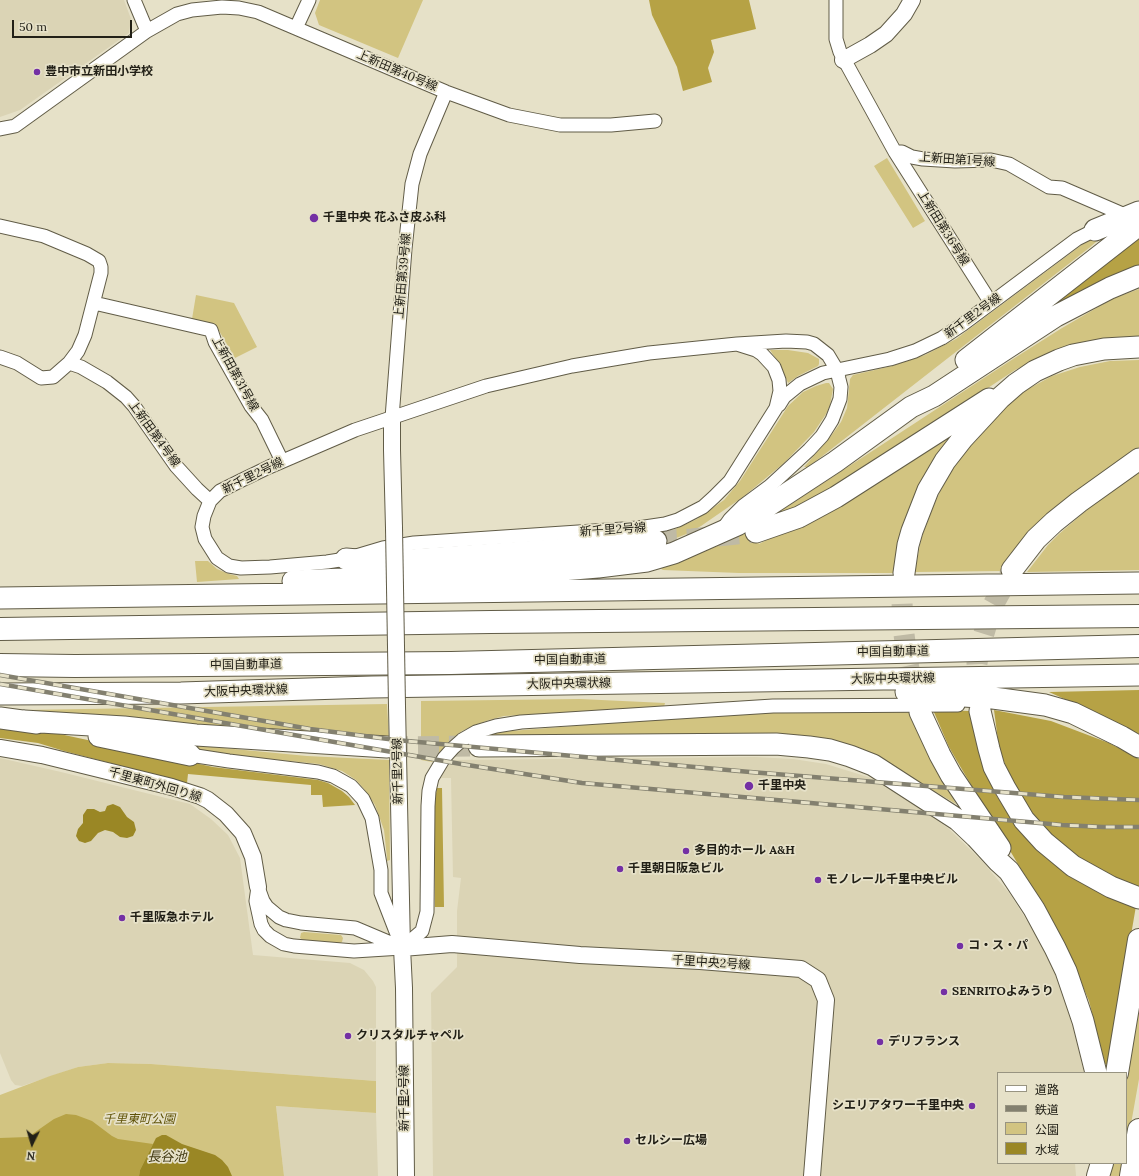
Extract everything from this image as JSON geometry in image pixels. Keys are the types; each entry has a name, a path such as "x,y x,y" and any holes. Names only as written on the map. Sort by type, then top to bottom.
{"highway":[{"path":"0,629 499,622 1139,616"},
{"name":"中国自動車道","path":"0,665 91,666 451,662 1139,646"},
{"path":"1117,1072 1139,940"},
{"path":"1131,1176 1139,1130"},
{"path":"1098,1176 1102,1164"}],"main road":[{"path":"1095,230 1135,218"},
{"path":"197,596 272,582 548,571 647,561 674,553 737,525 835,462 911,407 942,378 1135,218"},
{"path":"911,407 934,396 1056,316 1110,288 1139,276"},
{"path":"756,532 786,522 809,512 836,497 1015,381 1035,371 1066,358 1089,352 1139,347"},
{"path":"904,572 908,545 916,520 928,490 942,467 963,438 996,403 1009,390 1035,371"},
{"path":"1012,570 1036,539 1054,522 1139,459"},
{"path":"346,559 381,562 595,547 656,541"},
{"path":"0,598 1139,583"},
{"name":"大阪中央環状線","path":"0,694 181,693 372,687 1139,675"},
{"path":"746,681 778,689 862,690 930,693 1030,702 1073,713 1139,747"},
{"path":"980,711 994,767 1007,793 1024,820 1044,842 1073,866 1110,887 1137,897"},
{"path":"920,712 951,775 1005,856 1009,871"},
{"path":"0,718 72,730 190,755"},
{"path":"24,721 124,727 196,735 387,747"},
{"path":"478,746 776,744 830,750 873,765 958,820 1009,871 1034,909 1066,971 1083,1020 1096,1072"},
{"path":"1094,1164 1094,1176"}],"street":[{"path":"134,0 147,30"},
{"path":"296,28 309,0"},
{"path":"836,0 836,40 843,60 895,152"},
{"path":"843,60 886,34 904,14 912,0"},
{"name":"上新田第40号線","path":"0,129 15,126 147,30 177,14 192,10 222,7 239,8 258,12 446,92 509,115 560,125 611,125 655,121"},
{"name":"上新田第39号線","path":"392,418 405,249 412,184 420,154 446,92"},
{"name":"上新田第1号線","path":"895,152 902,152 923,159 955,161 991,160 1009,164 1049,187 1062,188 1135,218"},
{"name":"上新田第36号線","path":"895,152 991,303"},
{"path":"0,226 44,236 88,254 99,261 101,267 94,303 85,335 78,351 69,363 53,376 40,378 17,364 0,357"},
{"name":"新千里2号線","path":"837,370 828,355 814,344 807,342 786,341 737,344 649,353 572,366 486,386 355,430 282,461 227,487 220,491 210,501 202,520 202,532 213,552 220,561 229,566 241,568 327,562 346,559 383,548 414,543 638,528 665,524 678,520 703,507 730,481 776,408 784,397 800,384 823,373 890,359 926,346 952,332 1077,239 1095,230"},
{"name":"上新田第31号線","path":"94,303 211,330 215,342 248,400 262,420 282,461"},
{"name":"新千里2号線","path":"737,344 756,350 774,367 779,380 780,391 776,408"},
{"name":"上新田第4号線","path":"69,363 81,367 102,379 126,397 176,466 210,501"},
{"path":"720,533 736,512 784,474 809,450 825,431 832,420 840,400 841,387 837,370"},
{"name":"新千里2号線","path":"392,418 404,988 406,1176"},
{"path":"402,948 422,931 427,912 429,792 432,778 437,768 453,748 469,736 485,729 521,722 772,706 949,705 1030,702"},
{"name":"千里東町外回り線","path":"0,748 42,755 189,792 208,800 223,811 243,833 253,856 258,887 263,901 267,907 279,917 301,923 355,928 402,948"},
{"name":"新千里2号線","path":"190,755 318,772 333,776 351,786 363,799 372,818 381,870 381,893 402,948"},
{"name":"千里東町外回り線","path":"258,887 256,901 261,924 270,936 284,944 354,951 402,948"},
{"name":"千里中央2号線","path":"402,948 452,944 580,955 700,961 802,969 818,980 826,1000 812,1176"}],"shaded area":[{"name":"豊中市立新田小学校","path":"0,0 124,0 131,19 129,33 20,110 0,117"},
{"path":"649,0 749,0 756,29 711,40 714,52 708,68 712,82 683,91 677,67 652,15"},
{"path":"1139,235 1139,266 1090,286 1043,311"},
{"path":"1139,690 1139,736 1115,722 1049,692"},
{"path":"933,710 970,711 980,755 996,795 1021,833 1045,857 1072,878 1136,906 1109,1063 1107,1065 1105,1064 1089,1001 1064,942 949,747"},
{"path":"994,710 1051,721 1109,743 1139,759 1139,887 1121,881 1083,860 1057,840 1039,821 1027,806 1005,764 999,748"},
{"path":"0,726 41,730 213,767 318,780 328,783 342,791 355,805 323,807 322,795 311,795 311,785 188,774 187,783 38,743 0,738"},
{"path":"755,757 793,759 826,764 868,777 904,796 949,829 981,860 1010,894 1034,932 1055,972 1073,1023 1084,1072 997,1072 997,1164 1075,1164 1076,1176 433,1176 431,993 457,967 457,911 461,878 453,877 451,778 441,778 444,771 453,760"},
{"path":"0,758 190,804 211,819 228,835 240,858 253,955 350,963 364,970 373,981 376,987 376,1081 151,1064 108,1063 78,1067 22,1086 15,1085 11,1080 0,1053"},
{"path":"437,788 442,788 444,907 435,907 435,799"},
{"path":"276,1106 376,1113 378,1176 284,1176"},
{"path":"66,1114 76,1115 92,1121 118,1139 153,1144 140,1170 139,1176 0,1176 0,1138 28,1137 54,1119"}],"green space":[{"path":"320,0 423,0 398,58 319,25 315,13"},
{"path":"887,158 925,221 913,228 874,166"},
{"path":"1091,238 1099,238 1089,248 825,454 808,467 804,467 841,422 847,408 850,379 853,375 892,366 925,355 956,339"},
{"path":"1139,289 1139,338 1029,363 1015,370 899,447 792,511 776,514 1062,328 1112,299"},
{"path":"196,295 234,303 257,347 235,358 215,324 192,319"},
{"path":"770,350 788,350 808,353 819,359 819,364 788,383 780,365"},
{"path":"1139,360 1139,447 1125,457 1002,571 915,572 921,539 944,483 972,440 1019,394 1052,376 1080,367 1110,361"},
{"path":"829,383 833,389 830,405 826,414 814,432 784,463 743,497 701,526 689,533 656,546 661,534 697,519 724,500 740,481 788,406 803,392"},
{"path":"951,435 938,453 895,573 739,573 663,570 660,568 720,545 759,525 755,534 759,544 788,529"},
{"path":"1139,472 1139,570 1027,572 1048,545 1059,534 1088,509"},
{"path":"195,561 208,561 217,569 237,576 239,579 197,582"},
{"path":"580,699 665,703 664,707 504,716 475,725 462,731 450,740 432,762 421,760 421,701"},
{"path":"387,704 389,739 24,710"},
{"path":"911,712 935,765 956,804 889,764 831,744 483,738 496,733 511,731 758,713"},
{"path":"192,745 307,756 389,760 390,860 387,861 384,830 375,805 356,780 342,771 319,764 230,755 196,749"},
{"path":"301,933 341,935 343,938 342,942 340,943 303,940 300,938"},
{"path":"1139,987 1139,1079 1127,1146 1126,1072"},
{"name":"千里東町公園","path":"108,1063 151,1064 376,1081 376,1113 276,1106 284,1176 0,1176 0,1095 78,1067"},
{"path":"1108,1164 1124,1164 1122,1176 1106,1176"}],"water":[{"path":"113,804 120,807 127,817 134,822 136,830 133,836 127,838 120,837 113,832 105,830 98,833 91,841 85,843 79,841 76,836 78,829 83,823 83,815 87,809 94,809 100,812 105,811 107,806"},
{"name":"長谷池","path":"166,1135 182,1144 215,1155 228,1167 232,1176 139,1176 140,1170 156,1138"}],"tunnel":[{"path":"656,541 692,539 756,532"},
{"path":"979,695 977,663 981,643 992,607 1012,571"},
{"path":"904,573 902,602 903,627 908,664 915,696"},
{"path":"387,747 479,746"}],"railway":[{"path":"0,675 310,729 396,740 750,772 1064,797 1139,800"},
{"path":"0,684 461,764 582,783 1062,825 1139,827"}],"place":[{"name":"豊中市立新田小学校","path":"37,72"},
{"name":"千里中央 花ふさ皮ふ科","path":"314,218"},
{"name":"千里中央","path":"749,786"},
{"name":"多目的ホール A&H","path":"686,851"},
{"name":"千里朝日阪急ビル","path":"620,869"},
{"name":"モノレール千里中央ビル","path":"818,880"},
{"name":"千里阪急ホテル","path":"122,918"},
{"name":"コ・ス・パ","path":"960,946"},
{"name":"SENRITOよみうり","path":"944,992"},
{"name":"クリスタルチャペル","path":"348,1036"},
{"name":"デリフランス","path":"880,1042"},
{"name":"シエリアタワー千里中央","path":"972,1106"},
{"name":"セルシー広場","path":"627,1141"}]}
